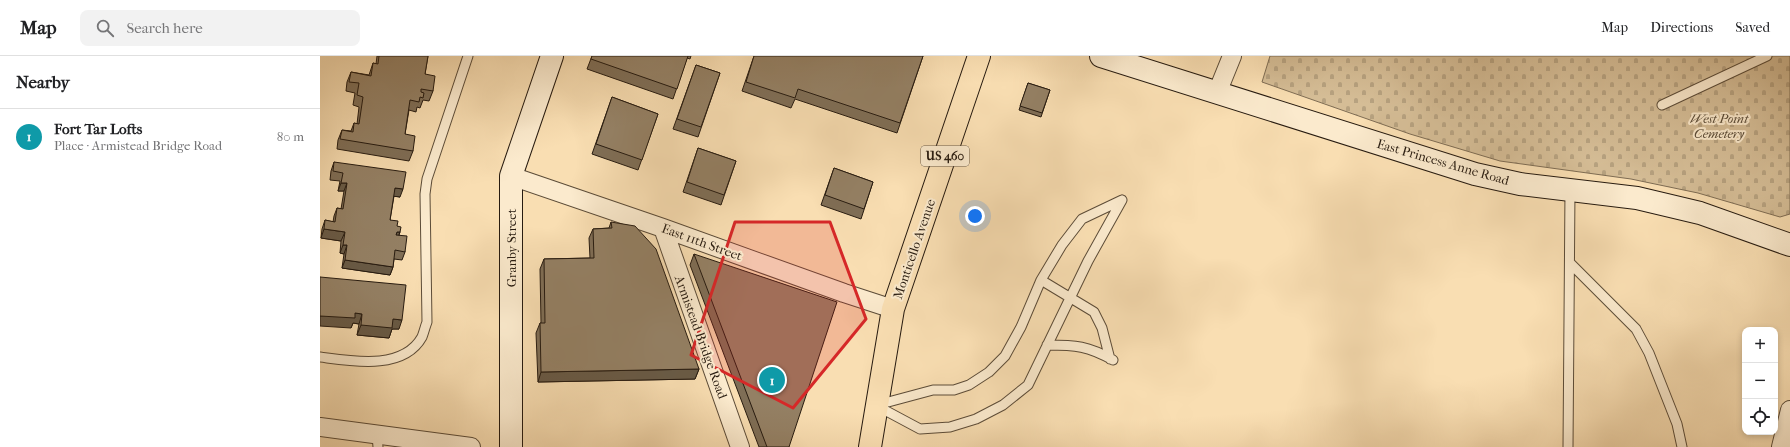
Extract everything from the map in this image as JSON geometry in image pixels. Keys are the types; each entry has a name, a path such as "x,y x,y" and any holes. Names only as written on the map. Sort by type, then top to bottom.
{"main road":[{"name":"Granby Street","path":"511,447 511,176 552,56"},
{"name":"Monticello Avenue","path":"870,447 893,309 979,56"},
{"name":"East Princess Anne Road","path":"1101,56 1475,174 1520,184 1637,198 1700,213 1790,245"}],"street":[{"path":"1217,93 1232,56"},
{"name":"East 11th Street","path":"511,176 893,309"},
{"name":"Armistead Bridge Road","path":"663,228 740,447"},
{"path":"1781,447 1790,410"},
{"path":"320,427 378,441 471,447"}],"lane":[{"path":"320,357 358,362 384,360 402,355 412,348 422,337 427,322 425,194 427,179 468,56"},
{"path":"1662,105 1768,56"},
{"path":"1568,447 1570,190"},
{"path":"1122,200 1070,299 1028,385 1003,405 976,419 950,427 920,429 876,406 933,390 954,390 969,385 989,372 1005,356 1021,327 1041,280 1062,245 1082,219 1122,200"},
{"path":"1570,263 1636,329 1649,353 1678,424 1682,447"},
{"path":"1041,280 1070,299 1094,312 1102,328 1112,360 1096,351 1074,345 1047,345"}],"highlighted area":[{"path":"735,222 830,222 866,319 793,408 691,355"}],"green space":[{"name":"West Point Cemetery","path":"1270,56 1790,56 1790,214 1780,217 1698,193 1631,179 1500,161 1410,134 1262,82"}],"building":[{"path":"379,56 428,56 425,74 435,76 433,91 421,89 421,92 424,93 423,98 420,97 419,102 410,100 405,134 415,136 413,151 340,139 342,130 353,132 354,123 359,124 363,97 357,95 359,83 349,82 351,72 371,76 373,63 378,64"},
{"path":"592,56 688,56 677,89 591,59"},
{"path":"754,56 923,56 900,123 798,89 795,98 746,82"},
{"path":"696,65 720,73 701,127 677,119"},
{"path":"1028,83 1050,90 1042,113 1020,106"},
{"path":"612,97 658,114 642,160 596,144"},
{"path":"698,148 736,161 724,195 687,182"},
{"path":"334,162 406,172 403,189 395,188 390,220 398,221 397,226 401,227 400,232 397,232 396,235 407,236 405,252 395,250 393,267 345,260 347,245 343,245 345,232 324,229 325,220 335,222 337,208 343,209 347,183 341,183 343,173 333,171"},
{"path":"834,168 873,182 864,209 825,195"},
{"path":"611,222 635,226 656,249 699,369 541,372 540,323 545,323 544,259 594,258 593,229 612,228"},
{"path":"694,254 837,302 789,447 767,447"},
{"path":"320,277 406,285 402,320 393,319 392,328 361,325 362,314 355,313 355,318 320,316"}],"place":[{"name":"Fort Tar Lofts","path":"772,380"}]}
